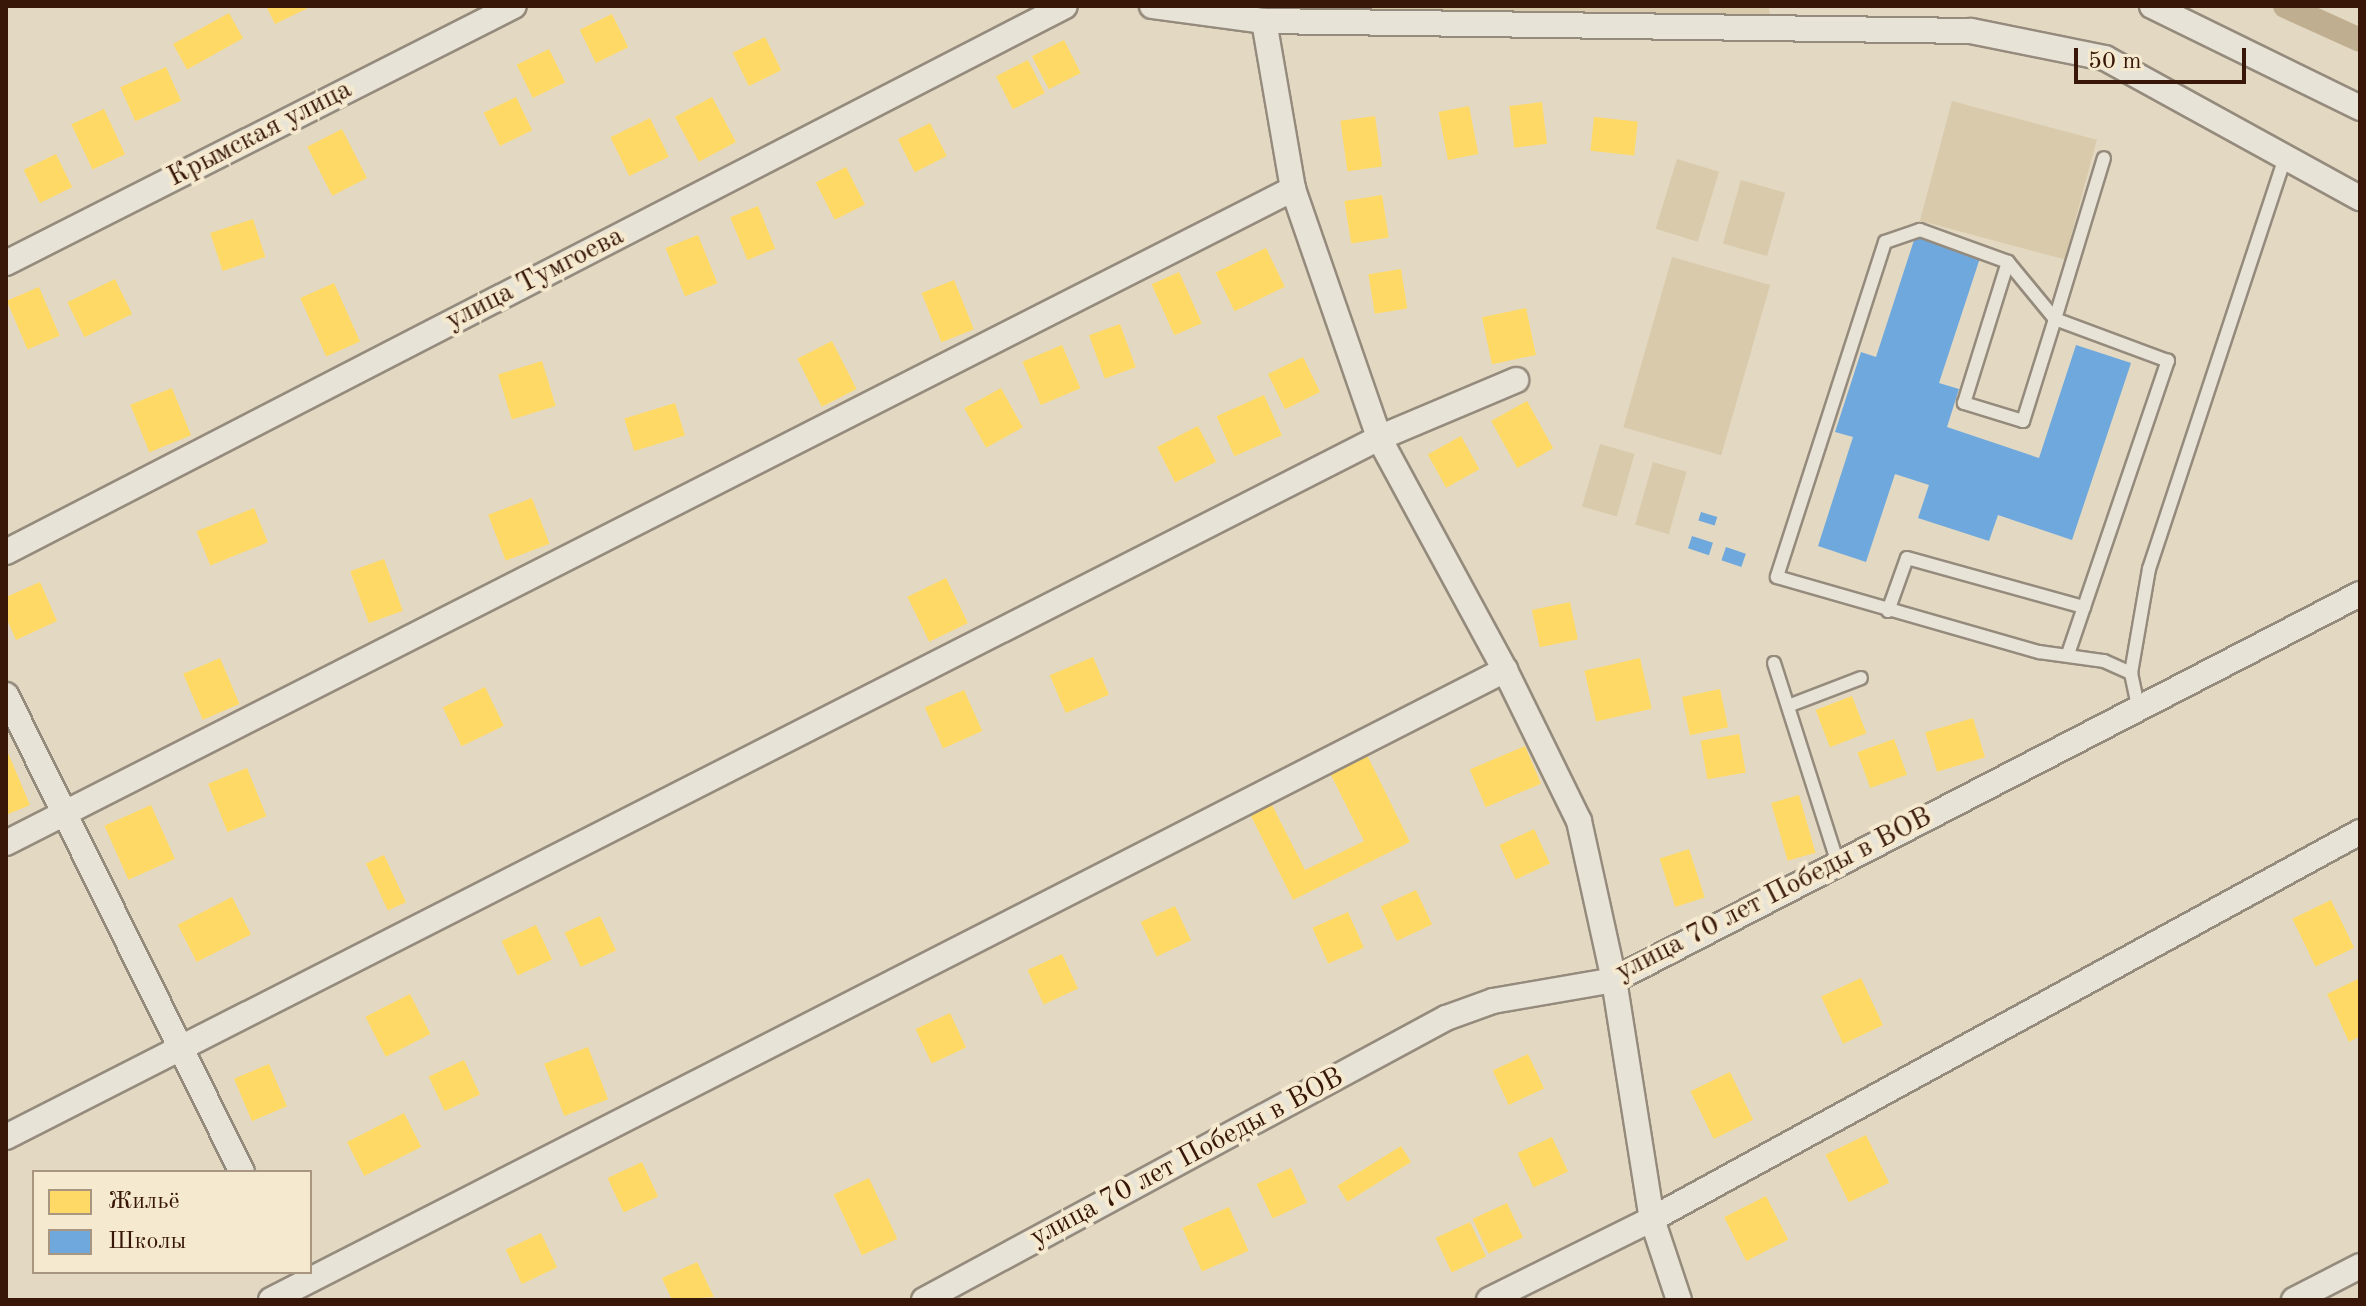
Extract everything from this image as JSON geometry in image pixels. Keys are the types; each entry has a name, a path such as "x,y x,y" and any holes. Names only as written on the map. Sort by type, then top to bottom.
{"street":[{"name":"Крымская улица","path":"6,263 514,6"},
{"name":"улица Тумгоева","path":"6,552 1065,6"},
{"path":"1152,6 1264,21 1770,18 1971,31 2105,58 2360,198"},
{"path":"2152,6 2360,108"},
{"path":"1264,21 1293,189 1379,438 1505,670 1579,821 1614,980 1652,1219 1679,1300"},
{"path":"6,843 1293,189"},
{"path":"6,1137 1379,438 1516,380"},
{"name":"улица 70 лет Победы в ВОВ","path":"924,1300 1446,1018 1493,1001 1614,980 2138,706 2360,594"},
{"path":"271,1300 1505,670"},
{"path":"6,695 241,1170"},
{"path":"1489,1300 1652,1219 2360,832"},
{"path":"2294,1300 2360,1266"}],"lane":[{"path":"2138,706 2131,673 2149,569 2285,157"},
{"path":"2008,262 1964,403 2023,421 2104,158"},
{"path":"2068,654 2168,361 2055,319 2008,262 1920,230 1885,242 1777,577 2039,652 2068,654 2131,673"},
{"path":"1888,611 1907,558 2084,607"},
{"path":"1774,663 1838,863"},
{"path":"1788,706 1861,678"}],"shaded area":[{"path":"1152,6 1769,6 1771,29"},
{"path":"1952,101 2097,140 2065,260 1920,221"},
{"path":"1677,159 1719,172 1698,242 1656,229"},
{"path":"1741,180 1785,193 1767,256 1723,243"},
{"path":"1672,257 1770,285 1721,455 1623,427"},
{"path":"1600,444 1635,454 1617,516 1582,506"},
{"path":"1653,462 1687,472 1669,534 1635,524"}],"building: Жильё":[{"path":"266,6 307,6 308,8 275,24"},
{"path":"229,13 243,38 187,69 173,44"},
{"path":"612,14 628,47 596,63 580,30"},
{"path":"765,37 781,70 749,86 733,53"},
{"path":"1064,40 1081,73 1049,89 1032,56"},
{"path":"549,49 565,82 533,98 517,65"},
{"path":"1028,60 1045,93 1013,109 996,76"},
{"path":"166,67 181,101 135,121 120,87"},
{"path":"516,97 532,130 500,146 484,113"},
{"path":"712,97 736,142 699,162 675,117"},
{"path":"1542,102 1547,144 1514,148 1509,106"},
{"path":"1469,106 1478,154 1448,160 1439,112"},
{"path":"104,109 125,154 93,170 71,124"},
{"path":"1375,116 1382,167 1347,171 1340,121"},
{"path":"1594,117 1638,122 1634,155 1590,151"},
{"path":"650,118 669,157 629,176 610,137"},
{"path":"930,123 947,156 915,172 898,139"},
{"path":"342,129 367,178 332,196 307,147"},
{"path":"56,154 72,187 40,203 24,170"},
{"path":"846,167 865,204 835,220 816,182"},
{"path":"1382,195 1389,237 1351,243 1344,201"},
{"path":"758,206 775,249 747,260 730,217"},
{"path":"253,219 265,257 223,271 210,233"},
{"path":"698,235 717,283 685,296 666,248"},
{"path":"1266,248 1285,287 1235,311 1216,273"},
{"path":"1401,269 1407,309 1375,314 1368,274"},
{"path":"1179,272 1202,323 1174,335 1152,284"},
{"path":"115,279 132,314 84,337 67,302"},
{"path":"954,280 974,329 941,342 922,293"},
{"path":"334,283 360,341 326,357 300,298"},
{"path":"39,287 60,336 27,349 7,301"},
{"path":"1526,308 1536,355 1492,364 1482,317"},
{"path":"1120,324 1136,367 1105,379 1089,335"},
{"path":"832,341 857,389 822,407 797,359"},
{"path":"1062,345 1080,388 1041,405 1022,362"},
{"path":"1303,357 1320,392 1285,409 1268,374"},
{"path":"542,361 556,406 512,419 498,374"},
{"path":"172,388 191,435 149,452 130,405"},
{"path":"1001,388 1023,427 986,448 964,408"},
{"path":"1264,395 1282,435 1234,456 1216,416"},
{"path":"1527,401 1553,448 1517,468 1491,421"},
{"path":"675,403 685,436 634,451 624,418"},
{"path":"1198,426 1216,462 1175,483 1157,447"},
{"path":"1461,436 1479,469 1446,488 1428,454"},
{"path":"532,498 550,544 506,561 488,515"},
{"path":"254,508 268,542 210,566 197,531"},
{"path":"384,559 403,611 369,623 350,571"},
{"path":"946,578 968,623 929,642 907,597"},
{"path":"40,582 57,621 16,640 6,617 6,597"},
{"path":"1570,602 1578,639 1540,647 1532,610"},
{"path":"1093,657 1109,695 1066,713 1050,675"},
{"path":"220,658 240,704 203,720 183,674"},
{"path":"1640,658 1652,709 1596,721 1584,671"},
{"path":"485,687 504,726 462,746 443,708"},
{"path":"1720,689 1728,727 1690,735 1682,697"},
{"path":"964,690 982,731 943,749 925,707"},
{"path":"1852,696 1866,733 1830,747 1816,710"},
{"path":"1973,718 1985,757 1937,772 1925,733"},
{"path":"1739,734 1746,772 1707,779 1701,741"},
{"path":"1894,739 1907,775 1870,788 1857,752"},
{"path":"1525,746 1541,784 1486,807 1470,769"},
{"path":"6,748 30,805 6,815"},
{"path":"1367,755 1410,842 1293,900 1250,814 1271,803 1305,870 1364,841 1330,773"},
{"path":"247,768 266,816 228,832 208,784"},
{"path":"1799,795 1816,853 1788,861 1771,803"},
{"path":"151,805 175,859 128,880 104,826"},
{"path":"1534,829 1550,863 1516,879 1500,845"},
{"path":"1689,849 1705,898 1675,907 1660,859"},
{"path":"384,855 406,902 388,911 366,863"},
{"path":"1416,890 1432,924 1397,941 1381,906"},
{"path":"232,897 251,934 197,962 178,925"},
{"path":"2331,900 2354,948 2316,966 2292,919"},
{"path":"1175,906 1191,940 1157,956 1141,922"},
{"path":"1348,912 1364,948 1328,963 1312,928"},
{"path":"600,916 616,950 581,967 565,932"},
{"path":"536,925 552,959 518,975 502,941"},
{"path":"1062,954 1078,988 1044,1004 1028,970"},
{"path":"1861,978 1883,1025 1843,1044 1821,997"},
{"path":"2360,978 2360,1036 2349,1042 2327,994"},
{"path":"410,994 430,1034 386,1057 365,1017"},
{"path":"950,1013 966,1047 932,1063 916,1029"},
{"path":"588,1047 608,1099 564,1116 544,1064"},
{"path":"1528,1054 1544,1088 1509,1105 1493,1070"},
{"path":"464,1060 480,1094 445,1111 429,1076"},
{"path":"269,1064 287,1106 252,1121 234,1079"},
{"path":"1730,1072 1753,1120 1714,1139 1690,1091"},
{"path":"404,1113 421,1147 364,1176 347,1142"},
{"path":"1866,1135 1889,1183 1849,1202 1826,1155"},
{"path":"1552,1137 1568,1171 1534,1187 1518,1153"},
{"path":"1401,1146 1411,1162 1347,1202 1337,1186"},
{"path":"642,1162 658,1196 624,1212 608,1178"},
{"path":"1291,1168 1307,1202 1273,1218 1257,1184"},
{"path":"869,1178 897,1239 862,1255 834,1194"},
{"path":"1766,1196 1788,1240 1746,1261 1724,1217"},
{"path":"1507,1203 1523,1237 1489,1253 1473,1219"},
{"path":"1229,1207 1249,1251 1202,1272 1182,1228"},
{"path":"1470,1222 1486,1256 1452,1272 1436,1238"},
{"path":"541,1233 557,1267 522,1284 506,1249"},
{"path":"697,1262 714,1297 672,1300 662,1278"}],"building: Школы":[{"path":"1916,234 1981,255 1939,383 1959,389 1947,427 2039,458 2076,345 2131,363 2072,540 1998,515 1989,541 1918,518 1929,485 1895,474 1866,562 1818,546 1853,437 1835,432 1861,352 1876,357"},
{"path":"1701,512 1717,517 1715,526 1698,521"},
{"path":"1692,536 1713,543 1709,555 1688,548"},
{"path":"1726,547 1746,554 1741,567 1721,560"}],"waterway":[{"path":"2285,6 2360,40"}]}
